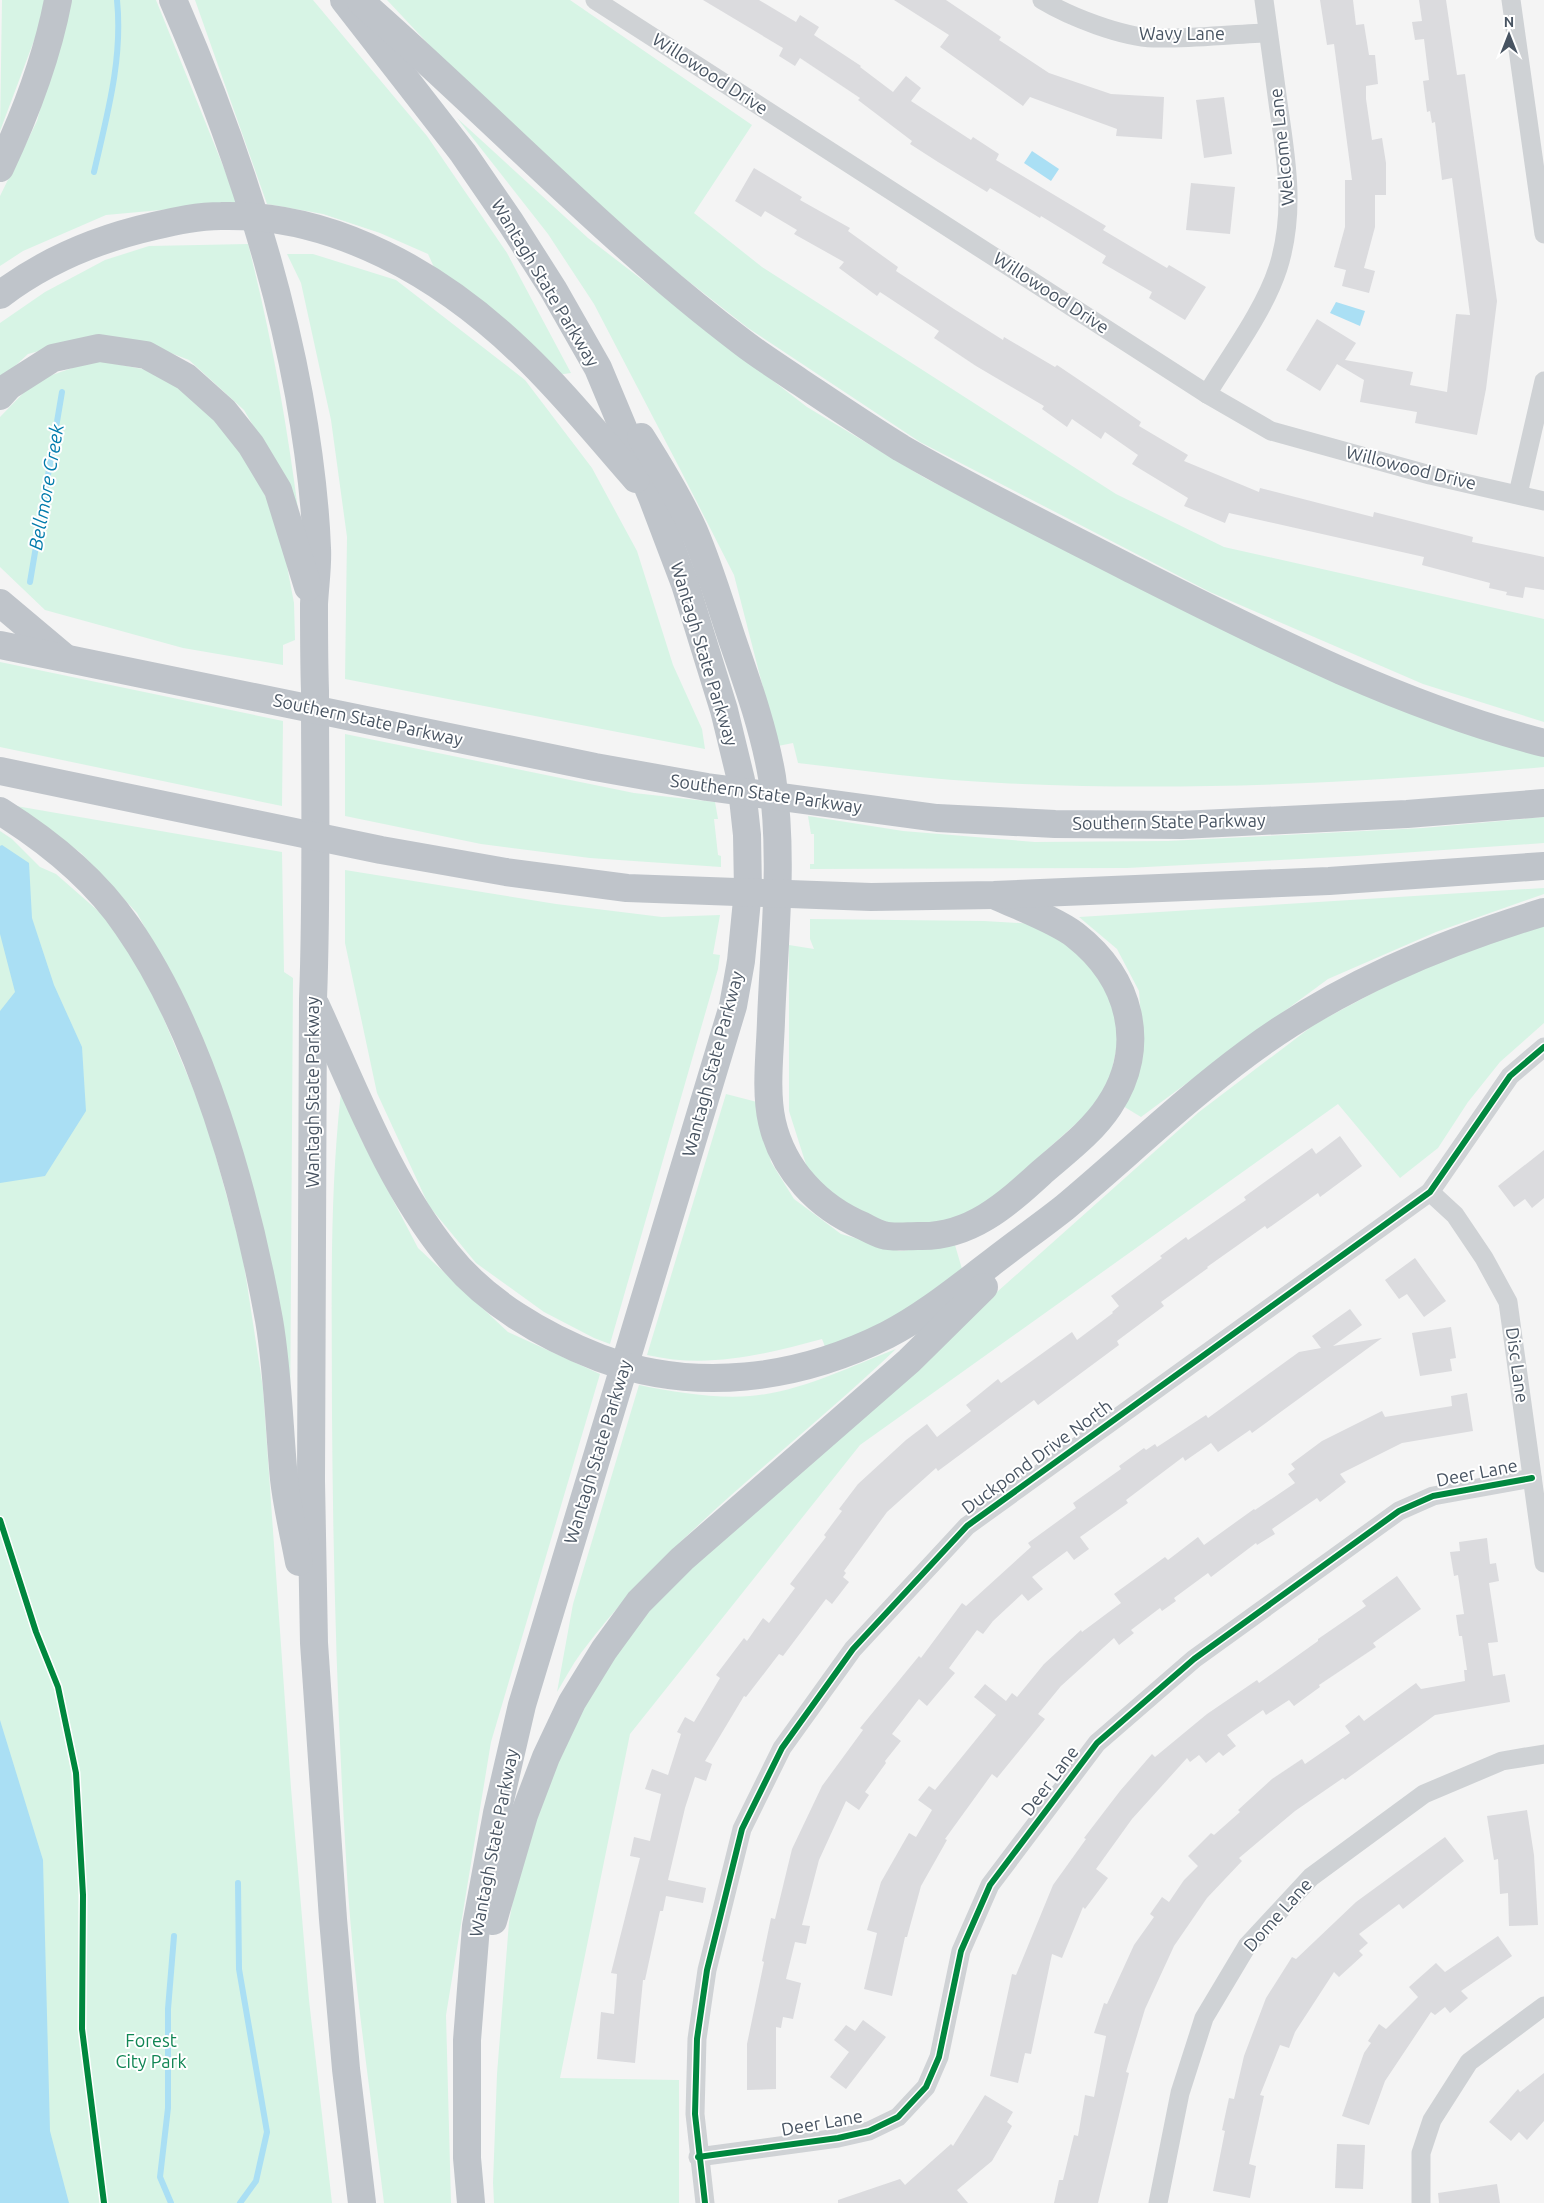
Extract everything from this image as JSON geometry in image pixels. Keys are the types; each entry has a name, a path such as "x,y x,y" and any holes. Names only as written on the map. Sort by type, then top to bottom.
{"highway":[{"path":"0,168 15,136 37,77 58,0"},
{"name":"Wantagh State Parkway","path":"173,0 199,60 234,153 263,247 283,322 299,396 314,505 317,549 314,606 315,939 313,999 311,1481 314,1643 346,2069 362,2203"},
{"name":"Wantagh State Parkway","path":"344,0 463,153 553,289 598,368 652,497 685,584 724,710 741,780 747,835 748,890 741,961 733,1006 522,1705 496,1813 476,1926 467,2040 467,2158 471,2203"},
{"path":"359,0 425,58 601,224 673,288 744,344 900,447 998,502 1181,594 1306,654 1396,695 1467,721 1544,743"},
{"path":"0,295 53,260 98,242 144,228 180,220 221,216 301,224 350,239 391,258 430,281 488,322 551,382 652,497"},
{"path":"0,396 9,386 53,358 99,348 146,356 186,377 224,410 251,445 278,490 314,606"},
{"path":"598,368 662,470 694,531 756,708 772,777 777,830 779,884 773,960 769,1076 772,1121 787,1162 812,1195 843,1218 884,1235 927,1237 968,1228 1004,1206 1081,1137 1108,1107 1127,1069 1132,1032 1122,993 1103,961 1073,933 994,895"},
{"path":"0,603 66,659"},
{"name":"Southern State Parkway","path":"0,645 707,787 937,818 1055,824 1181,825 1387,815 1544,803"},
{"path":"0,771 381,850 506,872 627,888 871,898 1329,882 1544,866"},
{"path":"0,811 47,842 92,883 127,925 153,967 202,1075 243,1204 267,1312 285,1482 314,1643"},
{"path":"313,999 398,1181 447,1254 482,1291 522,1319 570,1347 622,1366 678,1377 734,1379 784,1371 830,1358 887,1335 934,1306 1062,1209 1191,1098 1249,1052 1306,1013 1361,983 1420,956 1483,932 1544,912"},
{"path":"467,2040 492,1926 524,1814 546,1757 572,1702 604,1650 639,1602 682,1559 909,1361 1062,1209"}],"street":[{"name":"Willowood Drive","path":"595,0 1207,394 1271,432 1430,475 1544,501"},
{"name":"Wavy Lane","path":"1042,0 1113,31 1152,38 1268,33"},
{"name":"Welcome Lane","path":"1207,394 1268,295 1278,268 1288,229 1288,170 1264,0"},
{"path":"1511,0 1544,234"},
{"path":"1518,494 1544,381"},
{"name":"Duckpond Drive North","path":"705,2203 698,2156 695,2114 697,2039 707,1970 742,1829 782,1748 853,1649 967,1526 1430,1192 1510,1076 1544,1047"},
{"name":"Disc Lane","path":"1430,1192 1455,1215 1484,1258 1508,1302 1544,1563"},
{"name":"Deer Lane","path":"698,2156 838,2138 869,2131 898,2117 926,2087 939,2057 961,1951 990,1885 1097,1744 1194,1659 1399,1511 1434,1496 1532,1478"},
{"name":"Dome Lane","path":"1158,2203 1180,2093 1204,2018 1247,1946 1311,1877 1424,1794 1502,1760 1544,1754"},
{"path":"1421,2203 1421,2153 1436,2113 1469,2062 1544,2006"}],"green space":[{"path":"2,0 46,0 41,22 0,131"},
{"path":"69,0 156,0 238,203 106,215 23,251 0,266 0,196 37,121"},
{"path":"195,0 313,0 427,136 507,253 571,373 557,375 438,276 428,254 380,233 323,214 267,204"},
{"path":"387,0 570,0 752,125 694,213 762,267 1116,494 1224,547 1544,619 1544,722 1423,684 1210,592 920,442 748,328 613,222 479,98"},
{"path":"457,118 588,238 807,407 925,478 1207,622 1544,752 1544,767 1409,778 1137,787 976,782 798,763 793,743 778,746 734,575 594,304 548,234"},
{"path":"248,244 281,396 303,550 274,461 244,410 189,360 142,342 91,337 28,354 0,380 0,323 45,292 105,260 149,246"},
{"path":"287,254 313,254 396,280 525,380 592,468 637,551 673,665 702,729 705,749 345,679 347,537 331,420 301,283"},
{"path":"95,360 163,373 238,440 279,524 294,603 295,640 283,645 283,665 183,648 45,610 0,567 0,417 35,381"},
{"path":"0,662 283,721 282,806 0,747"},
{"path":"345,734 634,793 715,802 718,819 714,819 718,855 721,856 721,867 590,858 481,844 345,816"},
{"path":"16,806 282,852 284,972 293,978 290,1431 175,983 137,913 81,853"},
{"path":"808,816 903,831 1035,842 1168,841 1423,828 1544,817 1544,843 1357,856 1127,868 810,869 810,864 814,864 814,834 811,834"},
{"name":"Forest City Park","path":"0,831 12,839 40,867 56,874 112,923 147,979 205,1117 242,1252 263,1388 291,1788 309,2000 332,2203 0,2203"},
{"path":"345,870 556,904 662,917 720,915 713,954 720,955 718,969 610,1344 594,1338 544,1312 476,1263 429,1206 377,1093 345,943"},
{"path":"1544,888 1544,894 1436,932 1328,979 1141,1117 1123,1106 1143,1048 1139,991 1117,949 1079,917"},
{"path":"810,919 984,921 1037,924 1085,957 1104,983 1120,1033 1110,1078 1100,1102 981,1209 959,1219 909,1227 853,1214 810,1177 789,1111 789,945 814,949 810,939"},
{"path":"1544,921 1544,1023 1500,1062 1468,1102 1438,1148 1400,1178 1338,1104 860,1445 630,1734 560,2078 679,2080 679,2203 494,2203 497,2074 509,1922 522,1851 556,1747 647,1607 711,1547 1199,1112 1315,1024 1429,963"},
{"path":"341,1092 358,1133 418,1248 508,1332 600,1374 491,1742 446,2015 451,2203 384,2203 352,1944 340,1748 333,1471 333,1213"},
{"path":"726,1094 757,1102 771,1162 794,1199 841,1234 900,1251 955,1245 962,1269 896,1317 826,1349 822,1339 757,1355 714,1360 692,1361 647,1355"},
{"path":"896,1349 691,1532 652,1570 615,1610 581,1653 557,1692 573,1604 639,1385 709,1396 737,1397 769,1394 824,1378"}],"water":[{"path":"1032,151 1059,169 1051,181 1024,163"},
{"path":"1336,302 1365,311 1360,326 1330,313"},
{"path":"2,845 29,863 32,918 54,985 82,1047 86,1111 45,1176 0,1183 0,1011 15,992 0,934 0,846"},
{"path":"0,1720 43,1860 50,2131 69,2203 0,2203"}],"building":[{"path":"703,0 759,0 796,22 800,15 819,27 814,35 861,66 893,92 906,76 921,88 911,101 971,140 973,137 999,154 996,160 1106,226 1103,230 1167,268 1169,265 1206,287 1185,320 1149,298 1152,292 1102,263 1106,256 1041,216 1040,218 990,188 987,192 938,162 910,144 912,141 858,100 860,98 800,58 795,66 779,56 783,48"},
{"path":"894,0 946,0 1001,37 999,40 1049,73 1111,94 1164,97 1162,139 1116,136 1117,129 1030,97 1023,106 940,47 949,35"},
{"path":"1320,0 1353,0 1356,25 1364,24 1369,55 1375,55 1378,84 1366,86 1366,99 1372,140 1382,138 1386,163 1386,195 1375,195 1375,227 1364,268 1375,271 1369,293 1342,286 1346,270 1334,267 1345,227 1345,180 1352,180 1334,44 1327,45"},
{"path":"1419,0 1446,0 1457,75 1465,74 1497,301 1486,389 1477,435 1415,423 1417,412 1360,402 1364,380 1337,364 1320,391 1286,370 1317,319 1356,343 1345,360 1413,372 1410,385 1447,392 1456,314 1470,315 1452,178 1442,180 1435,122 1432,123 1430,111 1427,112 1423,81 1429,80 1424,39 1415,40 1412,22 1422,21"},
{"path":"1224,97 1232,154 1204,158 1196,100"},
{"path":"754,168 802,197 800,200 850,228 848,231 898,267 896,271 954,309 1003,340 1004,337 1055,367 1057,365 1106,398 1141,422 1139,426 1188,455 1184,461 1259,492 1260,488 1373,517 1374,512 1473,537 1472,542 1544,557 1544,590 1525,587 1523,598 1506,595 1507,592 1489,588 1490,583 1422,565 1424,557 1229,513 1225,523 1184,506 1188,498 1132,464 1138,455 1105,432 1101,439 1072,419 1067,427 1042,409 1044,406 976,366 934,338 939,331 880,292 877,296 839,268 844,262 794,234 797,230 765,211 761,217 735,201"},
{"path":"1191,183 1235,187 1230,234 1186,230"},
{"path":"1340,1136 1362,1166 1320,1197 1318,1193 1267,1229 1265,1226 1207,1267 1161,1302 1164,1306 1117,1341 1119,1345 1038,1405 1034,1400 938,1471 936,1468 887,1512 844,1571 846,1573 843,1577 849,1582 832,1604 826,1599 783,1656 779,1654 746,1697 744,1696 705,1761 712,1764 706,1781 695,1777 685,1808 668,1880 706,1888 703,1903 666,1896 663,1911 660,1911 645,1980 643,1980 635,2063 597,2059 601,2012 614,2014 617,1974 611,1973 640,1858 630,1856 634,1837 650,1841 661,1794 645,1789 652,1769 668,1775 681,1734 677,1732 685,1717 694,1722 720,1678 716,1675 744,1638 747,1641 763,1618 769,1623 795,1588 790,1584 826,1537 824,1535 842,1511 839,1509 858,1484 906,1440 927,1424 937,1437 971,1411 966,1405 998,1379 1001,1383 1072,1332 1077,1340 1113,1313 1119,1306 1111,1296 1162,1258 1160,1256 1186,1237 1188,1240 1246,1200 1244,1197 1312,1148 1316,1154"},
{"path":"1544,1150 1544,1198 1532,1208 1525,1199 1514,1207 1498,1186"},
{"path":"1415,1258 1446,1301 1424,1317 1407,1294 1399,1299 1385,1280"},
{"path":"1350,1309 1362,1325 1333,1346 1382,1338 1252,1433 1250,1430 1218,1452 1211,1443 1185,1461 1183,1457 1126,1500 1128,1503 1080,1537 1089,1549 1074,1560 1067,1551 1032,1577 1043,1589 1028,1601 1022,1594 993,1621 983,1634 977,1630 949,1668 955,1673 927,1706 919,1699 892,1734 901,1741 885,1761 886,1763 865,1792 869,1795 859,1810 846,1801 819,1860 802,1925 810,1926 806,1944 795,1942 786,1979 801,1983 793,2019 783,2017 781,2028 776,2027 776,2089 747,2090 747,2044 764,1962 762,1961 771,1918 775,1919 792,1849 822,1786 863,1730 860,1728 919,1656 921,1658 962,1603 966,1606 1031,1547 1028,1543 1076,1508 1073,1503 1121,1469 1119,1466 1144,1448 1146,1450 1155,1444 1157,1447 1206,1415 1208,1418 1299,1352 1321,1348 1312,1336"},
{"path":"1451,1327 1456,1358 1450,1359 1452,1371 1420,1376 1412,1333"},
{"path":"1467,1393 1473,1431 1402,1443 1340,1474 1346,1482 1320,1502 1317,1498 1272,1529 1275,1534 1257,1545 1256,1543 1211,1577 1208,1573 1174,1598 1176,1601 1162,1611 1160,1608 1131,1630 1134,1633 1119,1645 1114,1638 1061,1686 1038,1714 1045,1719 997,1778 992,1774 945,1839 947,1840 921,1886 907,1937 905,1937 892,1996 864,1989 877,1933 867,1930 881,1882 909,1833 916,1837 932,1810 918,1800 929,1786 935,1790 996,1715 974,1697 985,1684 1006,1701 1012,1693 1017,1697 1044,1664 1081,1630 1082,1632 1121,1603 1114,1594 1165,1557 1168,1560 1198,1537 1204,1545 1254,1509 1295,1483 1288,1474 1295,1469 1291,1464 1322,1441 1382,1411 1385,1417 1452,1406 1451,1396"},
{"path":"1487,1538 1490,1564 1496,1563 1499,1581 1489,1583 1498,1642 1488,1643 1493,1676 1505,1674 1510,1702 1435,1715 1345,1780 1343,1778 1295,1811 1239,1858 1242,1861 1207,1898 1174,1946 1145,2009 1126,2072 1129,2073 1098,2203 1054,2203 1059,2180 1063,2180 1074,2135 1078,2136 1085,2095 1094,2097 1106,2036 1094,2033 1104,2003 1107,2004 1134,1945 1154,1917 1150,1914 1162,1897 1169,1902 1184,1880 1198,1866 1188,1856 1211,1833 1214,1835 1240,1812 1238,1810 1272,1779 1302,1759 1305,1764 1350,1733 1345,1726 1359,1715 1364,1721 1416,1683 1421,1689 1465,1681 1464,1670 1467,1670 1462,1636 1459,1636 1456,1615 1464,1614 1458,1575 1454,1576 1450,1552 1460,1551 1459,1542"},
{"path":"1397,1576 1421,1609 1373,1643 1376,1647 1319,1685 1320,1687 1294,1706 1289,1700 1266,1715 1263,1710 1227,1735 1236,1746 1223,1756 1219,1752 1206,1763 1199,1755 1190,1762 1187,1758 1132,1819 1096,1869 1108,1878 1085,1909 1083,1907 1062,1958 1052,1954 1031,2054 1025,2053 1018,2083 990,2076 1012,1974 1016,1975 1053,1885 1086,1839 1084,1838 1120,1791 1152,1754 1155,1757 1207,1714 1257,1680 1259,1683 1318,1641 1318,1639 1366,1606 1362,1601"},
{"path":"1527,1810 1534,1855 1538,1925 1509,1926 1508,1893 1500,1894 1498,1859 1494,1860 1487,1816"},
{"path":"1445,1837 1464,1861 1403,1909 1399,1904 1359,1934 1368,1943 1359,1951 1363,1955 1339,1977 1334,1972 1295,2032 1289,2048 1280,2045 1260,2095 1264,2096 1249,2164 1256,2166 1250,2198 1213,2191 1225,2131 1222,2130 1229,2098 1234,2099 1244,2056 1266,1998 1292,1957 1296,1959 1356,1902"},
{"path":"1498,1936 1512,1956 1461,1991 1468,1998 1450,2013 1445,2007 1435,2015 1431,2012 1385,2081 1369,2125 1342,2116 1364,2053 1371,2043 1368,2041 1379,2024 1386,2029 1418,1997 1409,1987 1436,1963 1445,1972"},
{"path":"863,2020 886,2037 846,2089 830,2077 849,2052 834,2040 846,2025 855,2031"},
{"path":"1544,2073 1544,2121 1527,2140 1519,2132 1511,2141 1489,2122 1518,2089 1520,2092"},
{"path":"985,2095 1013,2112 1007,2122 1012,2126 992,2161 957,2190 968,2203 838,2203 838,2200 900,2179 905,2185 951,2144 953,2146"},
{"path":"1337,2144 1365,2145 1363,2189 1335,2188"},
{"path":"1497,2184 1500,2203 1439,2203 1438,2193"}],"waterway":[{"name":"Bellmore Creek","path":"94,172 109,108 116,65 118,44 117,0"},
{"name":"Bellmore Creek","path":"30,582 62,392"},
{"path":"238,1883 239,1969 267,2132 256,2181 240,2203"},
{"path":"171,2203 160,2177 168,2108 168,2009 174,1936"}],"cycle path":[{"path":"705,2203 695,2114 697,2039 707,1970 742,1829 782,1748 853,1649 967,1526 1430,1192 1510,1076 1544,1047"},
{"path":"698,2157 838,2138 869,2131 898,2117 926,2087 939,2057 961,1951 990,1885 1097,1743 1194,1659 1399,1511 1433,1496 1532,1478"},
{"path":"0,1520 36,1632 58,1687 76,1773 83,1895 82,2029 104,2203"}]}
